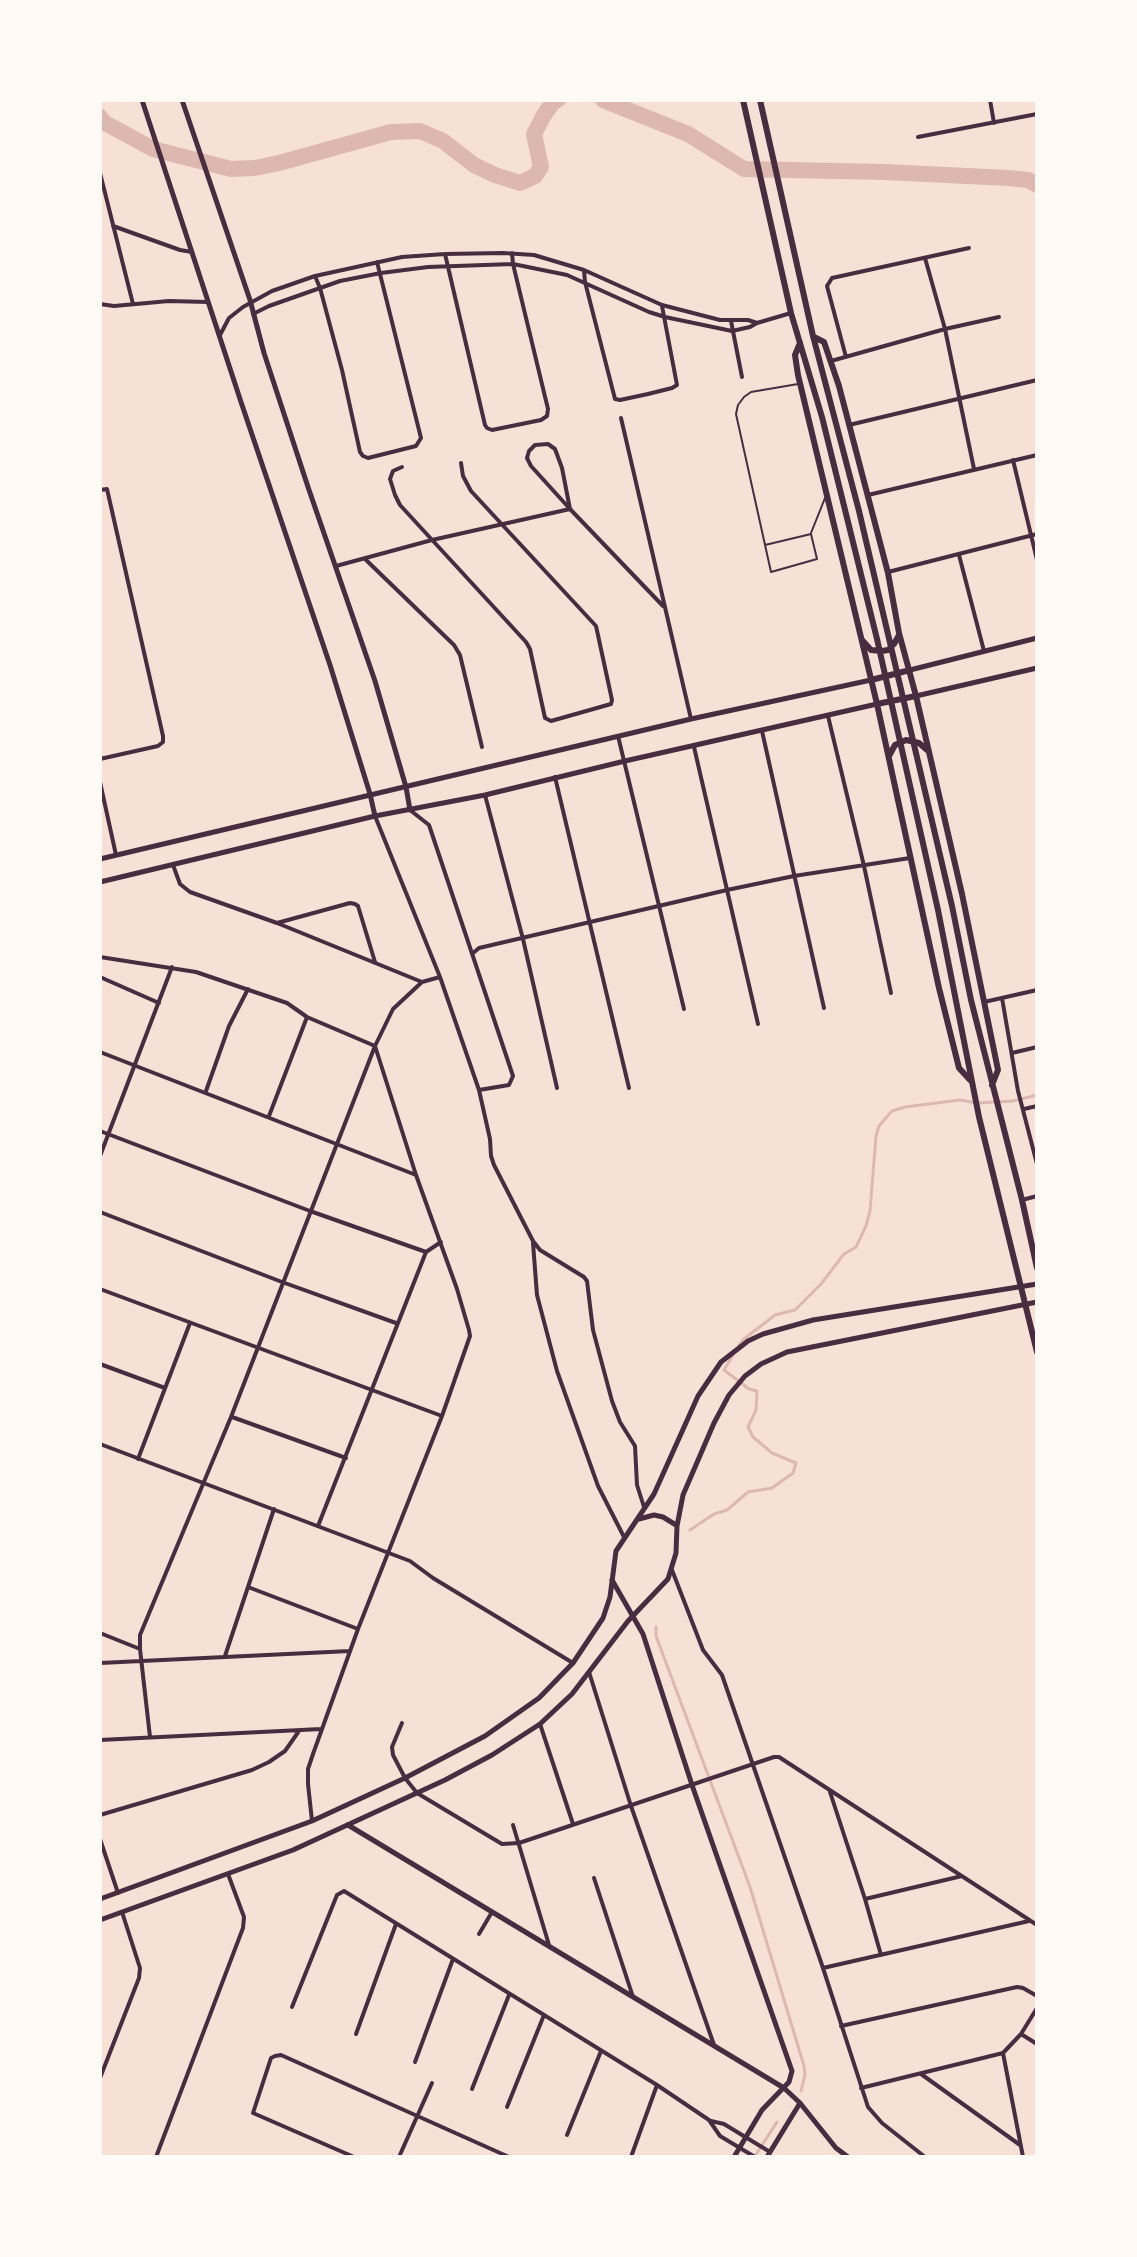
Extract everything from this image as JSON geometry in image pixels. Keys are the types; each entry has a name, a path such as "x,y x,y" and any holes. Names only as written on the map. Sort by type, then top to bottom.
{"highway":[{"path":"743,100 791,313 846,512 938,910 979,1117 1037,1352"},
{"path":"760,101 781,202 859,511 1037,1268"},
{"path":"813,336 824,342 831,361 888,573 998,1070 992,1085"},
{"path":"801,342 795,355 800,383 877,704 939,988 959,1068 972,1083"},
{"path":"860,637 871,650 882,651 894,644 899,633"},
{"path":"871,680 910,670"},
{"path":"877,704 916,696"},
{"path":"889,757 895,745 906,740 919,743 929,753"}],"main road":[{"path":"142,100 330,665 375,816"},
{"path":"182,100 375,681 410,810"},
{"path":"910,670 1037,638"},
{"path":"916,696 1037,668"},
{"path":"100,859 691,719 871,680"},
{"path":"100,882 375,816 485,795 877,704"},
{"path":"100,1899 312,1821 405,1778 507,1721 547,1691 573,1663 603,1618 610,1597 614,1561 624,1537 645,1509 705,1384 721,1362 748,1341 813,1320 1037,1284"},
{"path":"100,1920 293,1850 492,1755 540,1724 572,1694 633,1615 662,1587 672,1570 676,1553 683,1495 714,1423 729,1395 745,1376 761,1364 787,1352 1037,1302"},
{"path":"639,1519 654,1515 677,1526"},
{"path":"612,1580 643,1634 792,2071 784,2088 762,2110 734,2157"},
{"path":"348,1825 784,2088 836,2148 848,2157"},
{"path":"767,2152 800,2103"}],"street":[{"path":"990,100 994,123"},
{"path":"918,137 1037,114"},
{"path":"100,173 133,304"},
{"path":"113,226 192,252"},
{"path":"846,357 827,286 832,278 969,248"},
{"path":"445,254 485,425 492,430 541,420 547,416 548,409 512,253"},
{"path":"220,335 229,318 272,291 315,276 377,262 445,254 534,255 584,270 662,305 731,321 757,323"},
{"path":"925,258 945,329 974,469"},
{"path":"315,276 360,452 368,458 416,446 421,438 377,262"},
{"path":"253,314 340,281 381,273 447,266 513,264 552,270 665,317 732,331 791,313"},
{"path":"584,270 615,399 677,385 662,305"},
{"path":"100,304 208,302"},
{"path":"831,361 999,317"},
{"path":"731,321 742,377"},
{"path":"849,425 1037,380"},
{"path":"621,418 691,719"},
{"path":"570,509 555,449 548,444 535,445 527,458 531,466 570,509 663,606"},
{"path":"868,495 1037,455"},
{"path":"1013,460 1034,534 1037,560"},
{"path":"402,467 393,471 390,479 400,505 530,649 545,718 551,721 612,702 596,626 465,482 461,463"},
{"path":"100,490 107,489 163,736 163,742 158,746 100,759"},
{"path":"335,566 432,540 570,509"},
{"path":"888,573 1034,534"},
{"path":"959,555 984,651"},
{"path":"365,559 454,645 463,664 482,747"},
{"path":"828,716 891,993"},
{"path":"762,731 824,1008"},
{"path":"618,736 684,1009"},
{"path":"694,747 758,1024"},
{"path":"555,777 629,1088"},
{"path":"100,782 116,855"},
{"path":"485,795 523,939 557,1088"},
{"path":"410,810 429,825 513,1076 509,1085 479,1090"},
{"path":"375,816 440,977 479,1090 491,1156 533,1241 540,1250 587,1281 593,1330 612,1401 620,1422 635,1446 637,1485 645,1509"},
{"path":"472,954 479,948 727,890 910,858"},
{"path":"173,865 184,888 422,982"},
{"path":"277,923 355,904 375,962"},
{"path":"100,957 196,972 287,1003 307,1017 375,1046 470,1336 321,1729 308,1769 312,1821"},
{"path":"100,1156 173,967"},
{"path":"100,977 159,1003"},
{"path":"150,1737 140,1635 231,1417 389,1015 422,982 440,977"},
{"path":"206,1091 229,1026 248,989"},
{"path":"984,1002 1037,990"},
{"path":"1002,998 1020,1101 1037,1164"},
{"path":"269,1116 307,1017"},
{"path":"1011,1053 1037,1047"},
{"path":"100,1052 416,1175"},
{"path":"1023,1109 1037,1106"},
{"path":"100,1131 426,1252"},
{"path":"1022,1200 1037,1196"},
{"path":"100,1212 396,1323"},
{"path":"533,1241 537,1295 557,1371 598,1486 624,1537"},
{"path":"318,1526 426,1252 441,1242"},
{"path":"100,1289 442,1416"},
{"path":"138,1459 190,1323"},
{"path":"100,1364 165,1388"},
{"path":"231,1417 346,1458"},
{"path":"100,1444 410,1561 573,1663"},
{"path":"225,1656 274,1509"},
{"path":"672,1570 703,1650 722,1675 861,2088 874,2115 925,2157"},
{"path":"248,1587 358,1629"},
{"path":"100,1633 140,1649"},
{"path":"100,1663 350,1651"},
{"path":"589,1672 631,1806 715,2048"},
{"path":"402,1723 392,1747 393,1755 417,1793 492,1839 508,1845 779,1757 1037,1925"},
{"path":"540,1724 574,1825"},
{"path":"100,1740 321,1729"},
{"path":"100,1815 252,1770 285,1751 299,1731"},
{"path":"829,1790 881,1955"},
{"path":"513,1825 549,1945"},
{"path":"100,1839 118,1893"},
{"path":"156,2157 243,1928 244,1917 228,1874"},
{"path":"865,1899 962,1876"},
{"path":"594,1878 633,1997"},
{"path":"292,2007 340,1892 344,1891 709,2120 724,2124 767,2152"},
{"path":"100,2078 139,1978 140,1968 122,1912"},
{"path":"479,1934 492,1912"},
{"path":"823,1968 1029,1921"},
{"path":"356,2034 396,1923"},
{"path":"415,2062 453,1959"},
{"path":"841,2026 1017,1987 1037,1996"},
{"path":"472,2089 510,1994"},
{"path":"861,2088 1003,2053 1021,2034 1037,2008"},
{"path":"507,2107 544,2015"},
{"path":"1021,2034 1037,2044"},
{"path":"567,2135 601,2051"},
{"path":"1003,2053 1023,2157"},
{"path":"354,2157 253,2113 267,2070 275,2056 281,2055 509,2157"},
{"path":"920,2073 1020,2145"},
{"path":"399,2157 432,2083"},
{"path":"631,2157 657,2085"},
{"path":"709,2120 720,2136 755,2157"}],"lane":[{"path":"800,383 751,392 738,405 736,414 771,572 817,559 811,534 826,493"},
{"path":"765,545 811,534"}],"waterway":[{"path":"100,117 105,123 153,149 231,169 279,163 391,132 420,131 443,141 474,165 520,183 535,176 541,167 534,134 544,115 558,100"},
{"path":"603,100 688,134 744,169 1009,178 1028,180 1037,185"},
{"path":"739,1345 775,1315 795,1310 821,1284 844,1254 856,1247 870,1211 876,1136 879,1126 892,1111 960,1100 977,1103 1013,1101 1037,1095"},
{"path":"690,1530 714,1514 727,1510 748,1492 772,1488 793,1473 796,1463 772,1453 753,1437 748,1427 756,1410 757,1391 749,1389 724,1370 733,1355"},
{"path":"656,1627 656,1636 750,1887 804,2066 801,2091"},
{"path":"755,2156 777,2122"}]}
